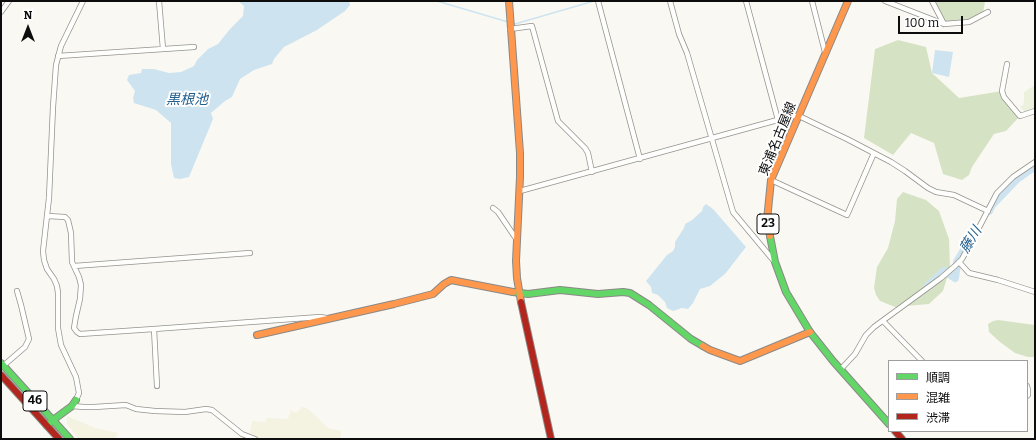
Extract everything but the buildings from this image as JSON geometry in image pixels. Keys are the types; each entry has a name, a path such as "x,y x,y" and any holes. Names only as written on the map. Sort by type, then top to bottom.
{"street":[{"path":"1,12 9,1"},
{"path":"47,426 72,406 79,393 76,377 61,345 58,328 58,294 54,278 47,268 44,260 43,250 48,216 58,56 61,46 84,1"},
{"path":"159,1 163,49"},
{"path":"509,1 520,153 520,191 516,261 519,293 551,439"},
{"path":"670,1 679,34 687,53 733,212 775,262"},
{"path":"746,1 778,120"},
{"path":"812,1 826,53"},
{"name":"東浦名古屋線","path":"848,1 771,180 767,220 775,262 786,292 810,332 833,361 888,423"},
{"path":"885,1 944,24 969,22 988,12"},
{"path":"932,1 944,24"},
{"path":"599,2 640,159"},
{"path":"510,25 532,26 558,121 588,152 592,172"},
{"path":"58,56 194,47"},
{"path":"1007,64 1002,91 1004,98 1020,116 1035,111"},
{"path":"520,191 792,116 799,116 891,162 928,188 936,192 954,195 988,211"},
{"path":"771,180 847,215 874,153"},
{"path":"841,369 855,354 866,335 874,327 941,278 962,259 997,193 1013,177 1035,162"},
{"path":"493,208 498,212 517,240"},
{"path":"48,216 65,217 68,220 71,233 72,262 81,286 74,328 80,334 320,317 329,319"},
{"path":"74,266 250,253"},
{"path":"959,262 969,273 998,280 1035,292"},
{"path":"257,335 433,294 451,280 528,294 560,290 598,294 623,292 630,293 649,305 691,339 710,350 740,360 810,332"},
{"path":"2,364 25,347 29,339 21,304 16,291"},
{"path":"883,321 921,360"},
{"path":"154,329 157,386"},
{"name":"46","path":"2,364 70,439"},
{"name":"46","path":"1,375 59,439"},
{"path":"72,406 94,407 126,405 156,411 184,412 206,409 212,410 242,434 255,439"}],"shaded area":[{"path":"302,407 307,408 328,428 341,431 341,439 254,439 255,435 250,433 252,421 265,422 267,418 288,419 291,410 296,413"},
{"path":"67,416 95,428 118,433 115,439 79,439 67,424"}],"green space":[{"path":"932,1 985,1 983,14 969,22 944,24"},
{"path":"898,40 926,47 932,73 959,98 1002,91 1020,116 1006,131 994,134 972,167 969,175 962,180 943,174 934,143 911,133 893,155 864,138 875,49"},
{"path":"1035,85 1035,108 1025,112 1020,107 1023,105 1024,92"},
{"path":"903,192 926,200 939,211 949,239 950,268 943,291 929,304 895,307 880,301 874,288 877,267 888,248 895,221 897,199"},
{"path":"998,320 1035,325 1035,357 1028,357 1015,353 989,332 988,324"}],"water":[{"name":"黒根池","path":"238,1 349,1 350,5 345,11 317,30 284,47 274,59 272,64 254,70 240,79 232,97 211,113 213,119 189,177 180,179 174,178 171,164 171,123 156,110 134,103 133,98 135,91 127,80 129,75 141,73 142,69 154,69 169,73 181,72 194,66 197,60 208,49 218,44 243,16 244,6"},
{"path":"935,50 953,52 949,77 932,73"},
{"path":"706,204 713,209 746,247 725,274 710,286 700,289 693,303 688,309 682,308 673,311 667,308 665,302 658,295 652,293 651,287 646,281 667,255 673,251 675,242 685,224 702,211"}],"waterway":[{"path":"437,1 508,22"},
{"path":"512,23 515,24 594,1"},
{"name":"藤川","path":"989,211 992,205 1017,179 1035,166"},
{"name":"藤川","path":"928,286 944,271 955,278 957,262 976,230"}],"traffic: fast":[{"path":"770,236 775,262 786,292 810,332 833,361 888,423"},
{"path":"513,292 528,294 560,290 598,294 623,292 630,293 649,305 691,339 703,346"},
{"path":"1,363 70,439"},
{"path":"47,426 72,406 76,400"}],"traffic: slow":[{"path":"509,1 520,153 516,261 521,302"},
{"path":"770,236 767,220 771,180 848,1"},
{"path":"257,335 433,294 451,280 513,292"},
{"path":"703,346 740,361 810,332"}],"traffic: jam":[{"path":"521,302 551,439"},
{"path":"1,375 59,439"},
{"path":"896,432 902,439"}]}
